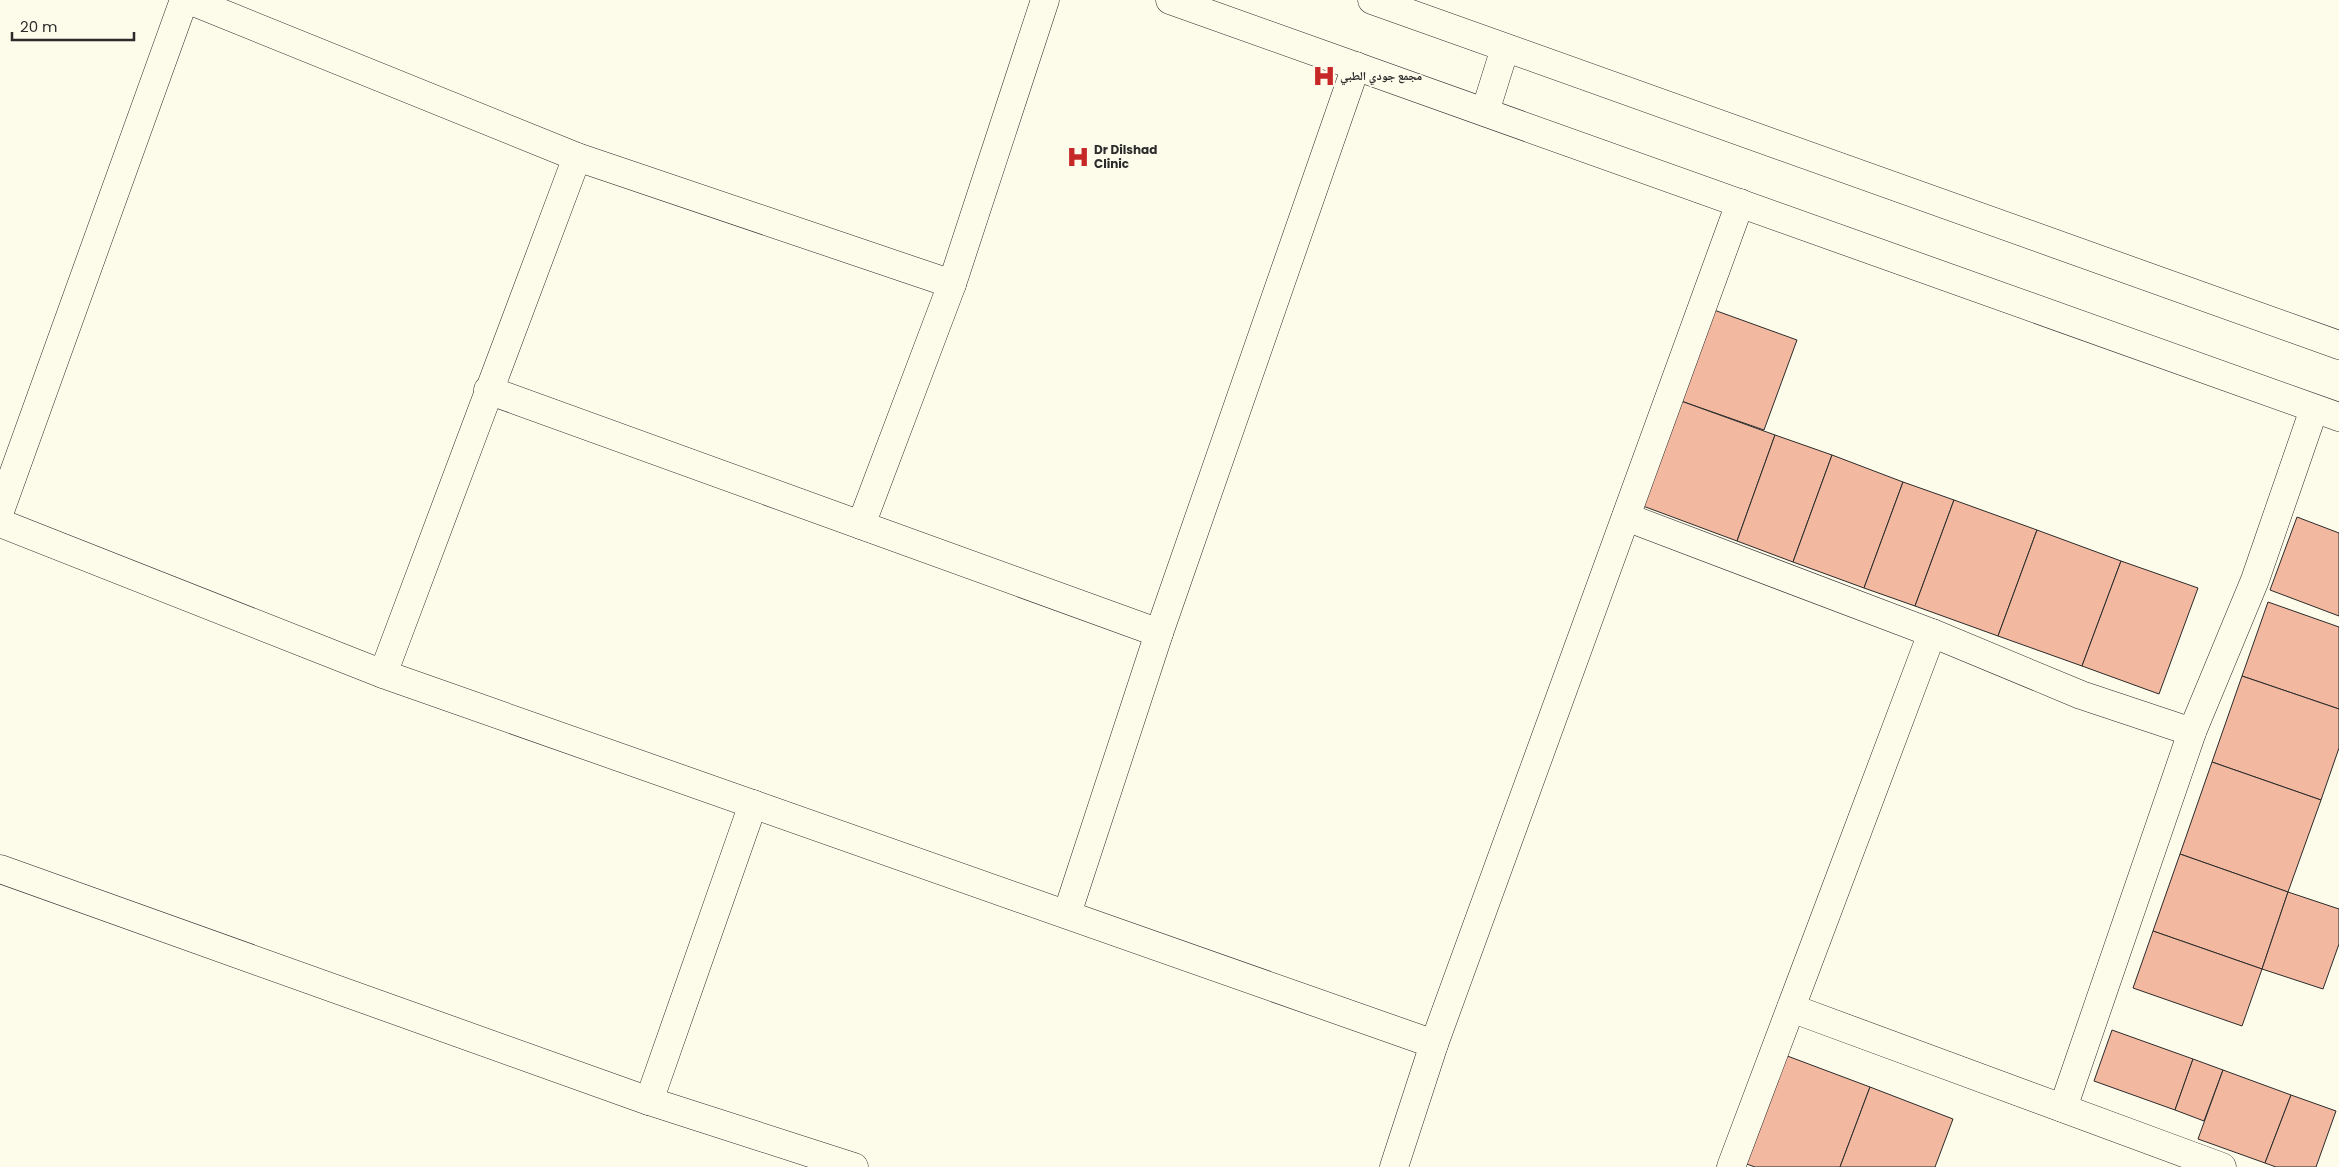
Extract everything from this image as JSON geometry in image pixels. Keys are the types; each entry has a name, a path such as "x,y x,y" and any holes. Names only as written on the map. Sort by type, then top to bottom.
{"street":[{"path":"0,511 184,0"},
{"path":"189,0 577,157 952,284"},
{"path":"861,525 952,284 1044,0"},
{"path":"1170,0 2327,413 2192,732 2063,1108"},
{"path":"1372,0 2339,345"},
{"path":"1486,112 1506,48"},
{"path":"1067,914 1158,632 1356,66"},
{"path":"383,674 577,157"},
{"path":"1394,1167 1434,1044 1740,203"},
{"path":"488,390 1158,632"},
{"path":"1626,517 1932,633 2081,695 2192,732"},
{"path":"0,524 383,674 1434,1044"},
{"path":"1731,1167 1932,633"},
{"path":"649,1101 753,804"},
{"path":"0,869 649,1101 854,1167"},
{"path":"1791,1008 2222,1167"}],"building":[{"path":"1714,310 1797,340 1764,430 1681,401"},
{"path":"1681,401 1775,435 1737,541 1643,506"},
{"path":"1775,435 1832,455 1793,562 1737,541"},
{"path":"1832,455 1903,482 1864,588 1793,562"},
{"path":"1903,482 1954,500 1915,606 1864,588"},
{"path":"1954,500 2037,530 1998,636 1915,606"},
{"path":"2297,517 2339,533 2339,616 2270,590"},
{"path":"2037,530 2121,561 2082,666 1998,636"},
{"path":"2121,561 2198,588 2159,694 2082,666"},
{"path":"2268,602 2339,627 2339,709 2242,676"},
{"path":"2242,676 2339,709 2339,748 2321,800 2212,762"},
{"path":"2212,762 2321,800 2288,892 2180,854"},
{"path":"2180,854 2288,892 2262,969 2153,931"},
{"path":"2288,892 2339,909 2339,944 2323,989 2262,969"},
{"path":"2153,931 2262,969 2242,1026 2133,988"},
{"path":"2112,1030 2193,1059 2175,1110 2094,1081"},
{"path":"1782,1054 1870,1087 1840,1167 1755,1167 1741,1162"},
{"path":"2193,1059 2223,1070 2204,1121 2175,1110"},
{"path":"2223,1070 2291,1095 2265,1163 2198,1139"},
{"path":"1870,1087 1953,1119 1935,1167 1840,1167"},
{"path":"2291,1095 2336,1111 2316,1167 2276,1167 2265,1163"}],"place":[{"name":"مجمع جودي الطبي","path":"1324,76"},
{"name":"Dr Dilshad Clinic","path":"1078,157"}]}
